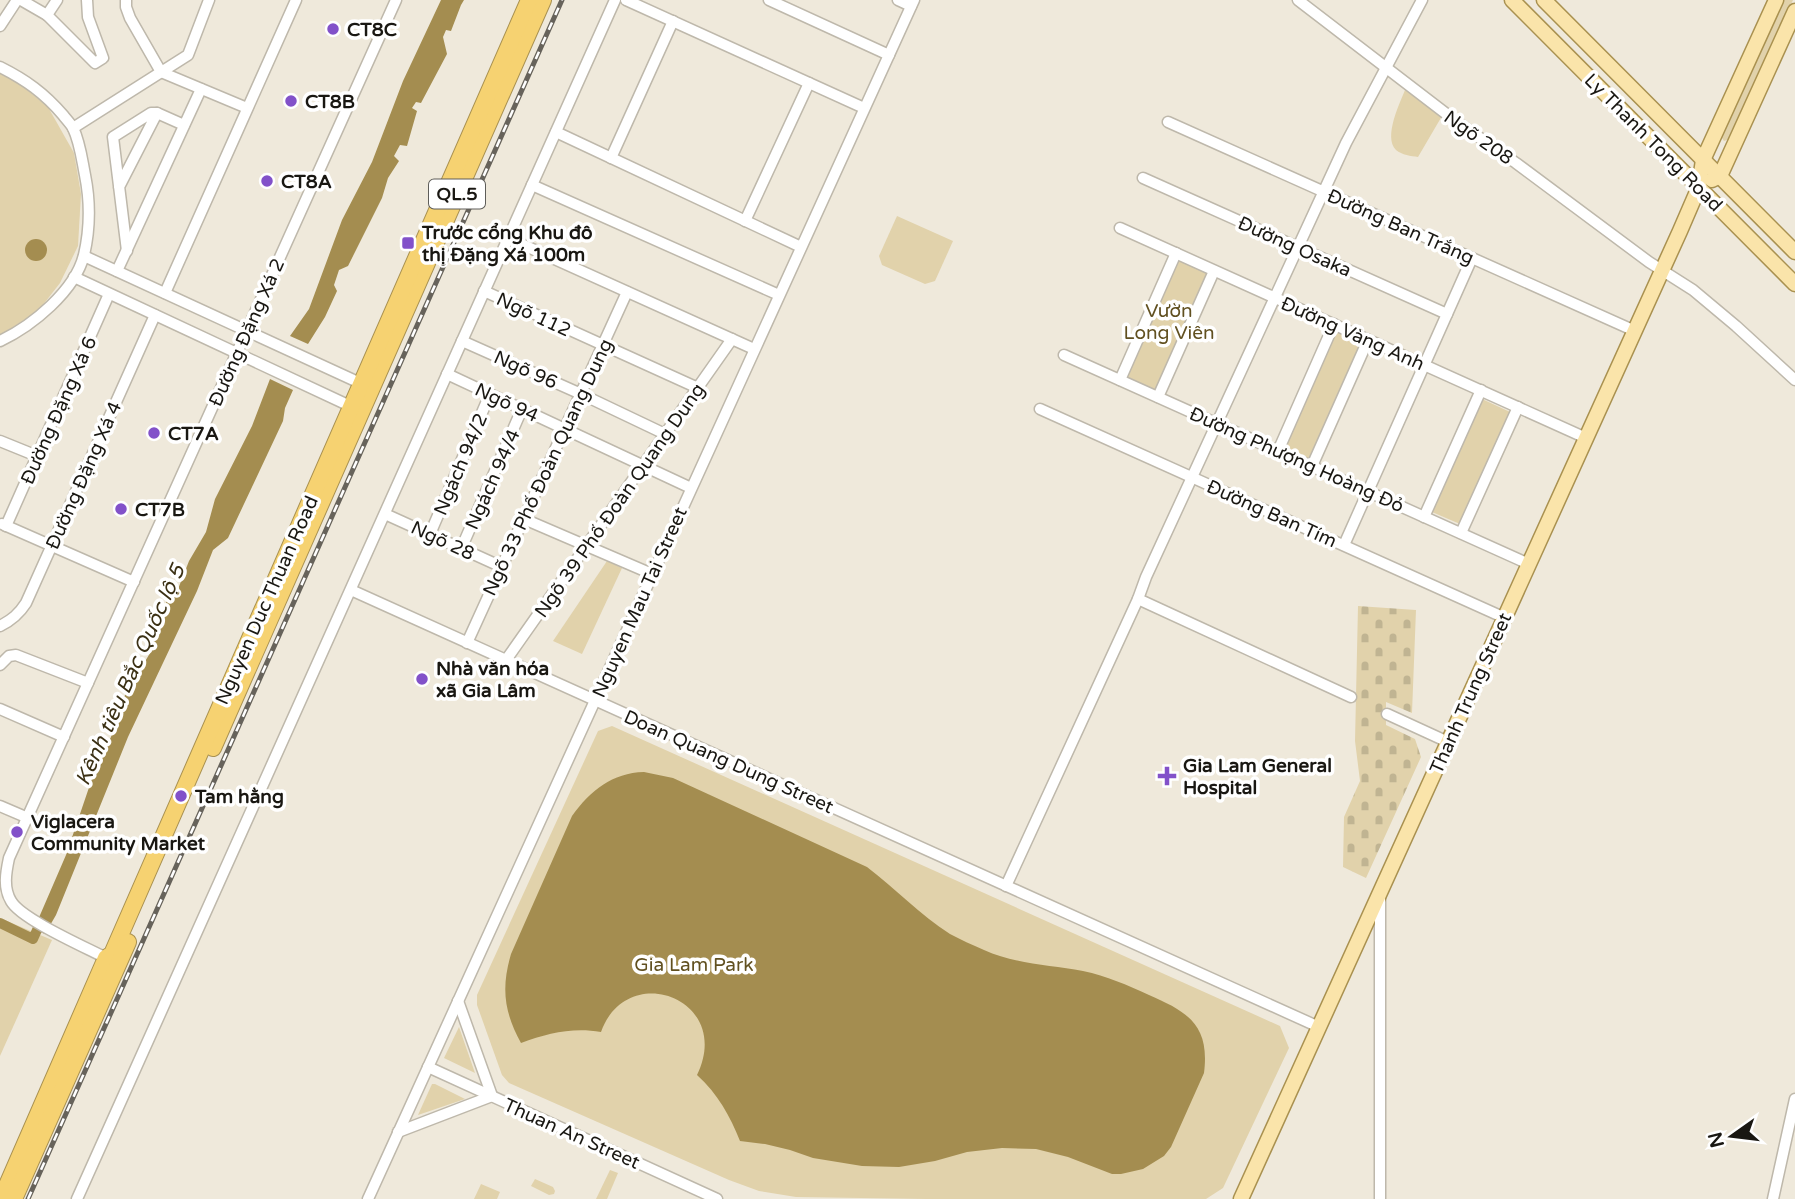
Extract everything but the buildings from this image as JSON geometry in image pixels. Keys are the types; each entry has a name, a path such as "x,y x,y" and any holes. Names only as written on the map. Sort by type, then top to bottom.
{"highway":[{"name":"Nguyen Duc Thuan Road","path":"14,1199 366,386 529,0"},
{"name":"Nguyen Duc Thuan Road","path":"366,386 543,0"},
{"name":"Nguyen Duc Thuan Road","path":"1,1199 106,958 112,954 356,409"}],"main road":[{"name":"Ly Thanh Tong Road","path":"1512,0 1795,284"},
{"name":"Ly Thanh Tong Road","path":"1544,0 1795,252"},
{"name":"Thanh Trung Street","path":"1241,1199 1635,331 1699,187 1703,160 1776,0"},
{"path":"1699,187 1720,176 1795,11"}],"street":[{"path":"0,26 19,0 47,16 95,63 103,58 88,17 87,0"},
{"path":"47,16 57,0"},
{"path":"126,0 130,18 161,72 247,108"},
{"path":"73,128 188,55 209,0"},
{"path":"164,293 296,0"},
{"path":"77,1199 615,0"},
{"path":"626,0 864,108"},
{"path":"769,0 889,55"},
{"path":"898,0 912,3"},
{"name":"Ngõ 208","path":"1298,0 1453,119 1709,303 1795,380"},
{"path":"1006,886 1323,191 1422,0"},
{"name":"Đường Đặng Xá 2","path":"106,958 32,920 11,902 5,878 9,858 247,331 391,1"},
{"name":"Nguyen Mau Tai Street","path":"368,1199 912,3"},
{"path":"611,158 673,22"},
{"path":"0,67 31,83 73,128 88,191 84,256 74,277 44,312 0,341"},
{"path":"745,221 809,83"},
{"path":"117,271 201,89"},
{"path":"127,251 113,137 151,113 184,125"},
{"path":"119,187 157,113"},
{"name":"Đường Ban Trắng","path":"1168,122 1635,331"},
{"path":"556,132 801,247"},
{"name":"Đường Osaka","path":"1143,178 1447,314"},
{"path":"532,185 779,295"},
{"name":"Đường Vàng Anh","path":"1121,228 1586,438"},
{"path":"508,238 754,349"},
{"path":"1120,380 1176,253"},
{"path":"84,256 366,386"},
{"path":"1344,545 1472,258"},
{"path":"1158,397 1214,271"},
{"path":"74,277 356,409"},
{"name":"Ngõ 112","path":"484,291 698,388"},
{"name":"Ngõ 33 Phố Đoàn Quang Dung","path":"467,643 627,292"},
{"name":"Đường Đặng Xá 6","path":"3,525 37,456 109,294"},
{"name":"Đường Đặng Xá 4","path":"0,626 11,621 26,603 155,315"},
{"path":"1278,451 1334,324"},
{"name":"Ngõ 39 Phố Đoàn Quang Dung","path":"506,660 732,339"},
{"path":"1312,466 1368,340"},
{"name":"Ngõ 96","path":"462,341 665,434"},
{"name":"Đường Phượng Hoàng Đỏ","path":"1064,355 1529,564"},
{"name":"Ngõ 94","path":"447,374 691,488"},
{"path":"1424,517 1481,390"},
{"name":"Ngách 94/2","path":"430,534 490,394"},
{"path":"1461,533 1518,407"},
{"name":"Ngách 94/4","path":"461,549 522,409"},
{"name":"Đường Ban Tím","path":"1040,409 1505,618"},
{"path":"0,441 37,456"},
{"name":"Ngõ 28","path":"385,514 502,567"},
{"path":"524,519 652,575"},
{"path":"3,525 134,582"},
{"name":"Doan Quang Dung Street","path":"351,590 1319,1027"},
{"path":"1138,599 1351,697"},
{"path":"0,665 9,656 16,655 88,683"},
{"path":"0,709 64,737"},
{"path":"1387,714 1448,742"},
{"path":"0,806 28,818"},
{"path":"1380,894 1380,1199"},
{"path":"398,1132 492,1096 458,1001"},
{"name":"Thuan An Street","path":"428,1067 717,1199"},
{"path":"1773,1199 1795,1099"}],"green space":[{"path":"1783,0 1793,0 1730,139 1724,141 1722,133"},
{"path":"0,72 14,79 48,107 74,153 81,194 78,246 60,283 39,310 0,336"},
{"path":"1405,90 1442,116 1418,157 1401,153 1392,144 1394,120"},
{"path":"897,216 953,241 935,281 925,284 882,265 879,256"},
{"name":"Vườn Long Viên","path":"1176,253 1215,271 1158,397 1120,380"},
{"path":"1334,324 1368,340 1312,466 1278,451"},
{"path":"1482,399 1510,412 1460,524 1432,512"},
{"path":"607,561 622,568 582,654 553,641"},
{"path":"1358,606 1416,610 1412,713 1386,702 1386,725 1415,739 1421,757 1366,878 1343,867 1344,817 1360,781 1355,741"},
{"name":"Gia Lam Park","path":"612,726 1280,1026 1289,1048 1223,1188 1206,1199 796,1197 759,1191 729,1180 509,1083 502,1075 477,1005 477,995 598,731"},
{"path":"0,918 52,940 0,1056"},
{"path":"459,1027 475,1073 444,1058"},
{"path":"432,1084 435,1084 465,1099 418,1115"},
{"path":"610,1170 618,1173 607,1199 596,1199"},
{"path":"535,1179 553,1187 554,1194 549,1195 531,1186"},
{"path":"481,1184 500,1192 497,1199 474,1199"}],"shaded area":[{"path":"441,0 464,0 451,31 446,30 443,37 447,54 421,103 416,102 412,108 417,111 407,146 400,145 394,156 399,161 388,178 382,198 348,266 339,270 334,285 337,291 308,344 290,336 309,309 342,220 372,162 403,81"},
{"path":"32,239 40,239 47,246 47,254 40,261 32,261 25,254 25,246"},
{"path":"270,379 293,390 283,421 228,538 213,550 197,591 128,737 56,915 45,934 34,929 66,855 97,764 111,737 121,702 153,648 155,632 165,616 165,605 172,590 178,589 189,561 206,532 215,499 252,426"},
{"name":"Gia Lam Park","path":"644,772 673,778 867,867 939,927 971,944 1008,958 1109,978 1163,1001 1185,1014 1200,1032 1205,1057 1204,1073 1171,1147 1164,1156 1143,1169 1112,1174 1068,1157 1036,1149 1002,1148 967,1152 899,1167 862,1166 740,1141 723,1106 697,1075 705,1048 701,1026 690,1009 673,998 653,993 632,997 614,1010 601,1032 561,1032 521,1043 511,1021 506,1000 508,966 572,816 587,798 603,785 622,776"}],"waterway":[{"name":"Kênh tiêu Bắc Quốc lộ 5","path":"0,923 33,939 41,921"}],"railway":[{"path":"28,1199 562,0"}],"place":[{"name":"CT8C","path":"333,29"},
{"name":"CT8B","path":"291,101"},
{"name":"CT8A","path":"267,181"},
{"name":"Trước cổng Khu đô thị Đặng Xá 100m","path":"408,243"},
{"name":"CT7A","path":"154,433"},
{"name":"CT7B","path":"121,509"},
{"name":"Nhà văn hóa xã Gia Lâm","path":"422,679"},
{"name":"Gia Lam General Hospital","path":"1167,776"},
{"name":"Tam hằng","path":"181,796"},
{"name":"Viglacera Community Market","path":"17,832"}]}
